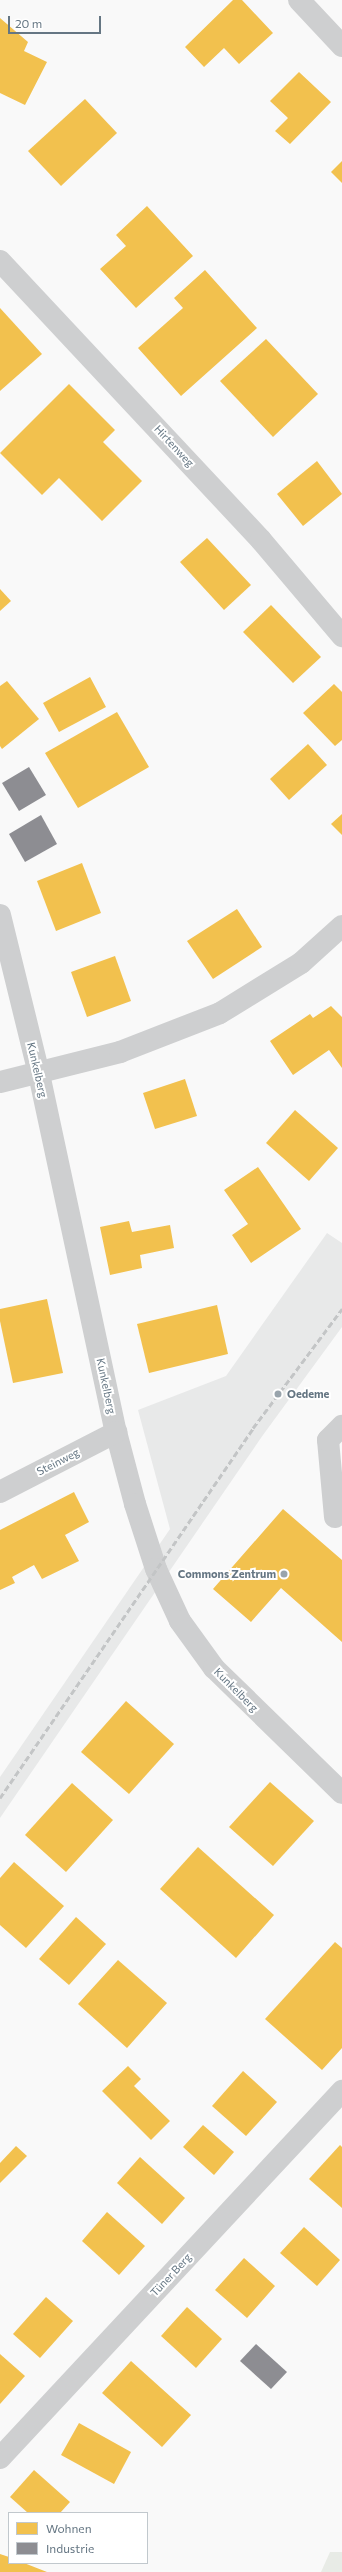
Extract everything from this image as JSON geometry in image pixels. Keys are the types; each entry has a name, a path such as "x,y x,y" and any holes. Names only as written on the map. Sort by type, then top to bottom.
{"street":[{"path":"299,0 342,46"},
{"name":"Hirtenweg","path":"0,261 261,540 342,636"},
{"name":"Kunkelberg","path":"0,915 38,1074 116,1432 135,1504 156,1569 180,1621 214,1668 342,1793"},
{"path":"0,1082 38,1074 120,1052 220,1013 301,963 342,926"},
{"path":"335,1517 328,1440 342,1426"},
{"name":"Steinweg","path":"0,1492 116,1432"},
{"name":"Tüner Berg","path":"0,2458 342,2091"}],"shaded area":[{"path":"327,1233 342,1243 342,1327 263,1435 0,1818 0,1777 170,1529 138,1410 226,1376"},
{"path":"330,2552 342,2552 342,2572 321,2572"}],"building: Wohnen":[{"path":"233,0 242,0 273,33 239,64 224,48 204,67 185,47"},
{"path":"0,18 28,42 24,51 47,62 25,105 0,93"},
{"path":"299,72 331,102 290,144 275,131 288,118 270,101"},
{"path":"85,99 117,133 61,186 28,151"},
{"path":"342,161 342,183 331,172"},
{"path":"147,206 193,256 136,308 100,269 126,246 116,235"},
{"path":"205,270 257,328 181,396 138,348 183,308 174,298"},
{"path":"0,308 42,354 0,391"},
{"path":"266,339 318,394 273,437 220,381"},
{"path":"69,384 115,430 103,442 142,481 102,521 59,478 42,495 0,453"},
{"path":"317,461 342,494 303,526 277,494"},
{"path":"207,538 251,585 224,610 180,562"},
{"path":"0,589 11,601 0,611"},
{"path":"271,605 321,657 293,683 243,632"},
{"path":"90,677 106,707 59,732 43,703"},
{"path":"7,681 39,719 2,749 0,746 0,686"},
{"path":"334,684 342,692 342,740 335,746 303,713"},
{"path":"117,712 149,767 78,808 45,753"},
{"path":"308,744 327,765 289,800 270,779"},
{"path":"342,814 342,835 331,824"},
{"path":"82,863 101,913 56,931 37,881"},
{"path":"237,909 262,947 213,979 187,941"},
{"path":"115,956 131,1001 87,1017 71,972"},
{"path":"331,1006 342,1017 342,1068 329,1050 293,1075 270,1041 310,1014 313,1018"},
{"path":"185,1079 197,1116 155,1129 143,1093"},
{"path":"295,1110 338,1148 309,1181 266,1143"},
{"path":"258,1167 301,1229 251,1263 232,1235 248,1224 224,1190"},
{"path":"129,1221 132,1232 170,1225 174,1248 140,1255 142,1268 110,1275 100,1227"},
{"path":"47,1299 63,1373 13,1383 0,1321 0,1309"},
{"path":"217,1305 228,1354 149,1373 137,1324"},
{"path":"74,1492 89,1522 65,1535 79,1561 42,1579 34,1565 12,1577 15,1583 0,1590 0,1530"},
{"name":"Commons Zentrum","path":"283,1509 342,1560 342,1642 281,1588 251,1622 213,1589"},
{"path":"126,1701 174,1744 129,1794 81,1752"},
{"path":"270,1782 314,1821 273,1866 229,1827"},
{"path":"72,1783 113,1820 66,1872 25,1835"},
{"path":"198,1847 274,1915 236,1958 160,1889"},
{"path":"14,1862 64,1906 26,1948 0,1925 0,1878"},
{"path":"76,1917 106,1944 69,1985 39,1959"},
{"path":"335,1942 342,1948 342,2048 322,2070 265,2019"},
{"path":"118,1960 167,2003 127,2048 78,2004"},
{"path":"128,2066 141,2079 134,2086 170,2121 151,2140 102,2091"},
{"path":"243,2071 277,2102 246,2136 212,2106"},
{"path":"203,2125 234,2152 214,2175 183,2147"},
{"path":"340,2145 342,2147 342,2208 309,2179"},
{"path":"16,2146 27,2156 0,2183 0,2163"},
{"path":"140,2157 185,2198 162,2224 117,2183"},
{"path":"107,2212 145,2246 119,2275 82,2241"},
{"path":"304,2227 340,2260 317,2286 280,2253"},
{"path":"244,2258 275,2286 247,2318 215,2290"},
{"path":"46,2297 73,2321 40,2358 13,2334"},
{"path":"187,2307 222,2339 196,2368 161,2336"},
{"path":"0,2354 25,2376 0,2404"},
{"path":"131,2361 191,2415 162,2447 102,2393"},
{"path":"79,2423 131,2452 114,2484 61,2455"},
{"path":"34,2470 70,2502 61,2512 27,2512 10,2497"},
{"path":"0,2554 8,2557 8,2564 27,2564 47,2572 0,2572"}],"building: Industrie":[{"path":"29,767 46,795 19,811 2,783"},
{"path":"41,815 57,844 25,862 9,834"},
{"path":"256,2344 287,2372 271,2389 240,2361"}],"railway":[{"path":"0,1798 253,1428 342,1309"}],"place":[{"name":"Oedeme","path":"278,1394"},
{"name":"Commons Zentrum","path":"284,1574"}]}
